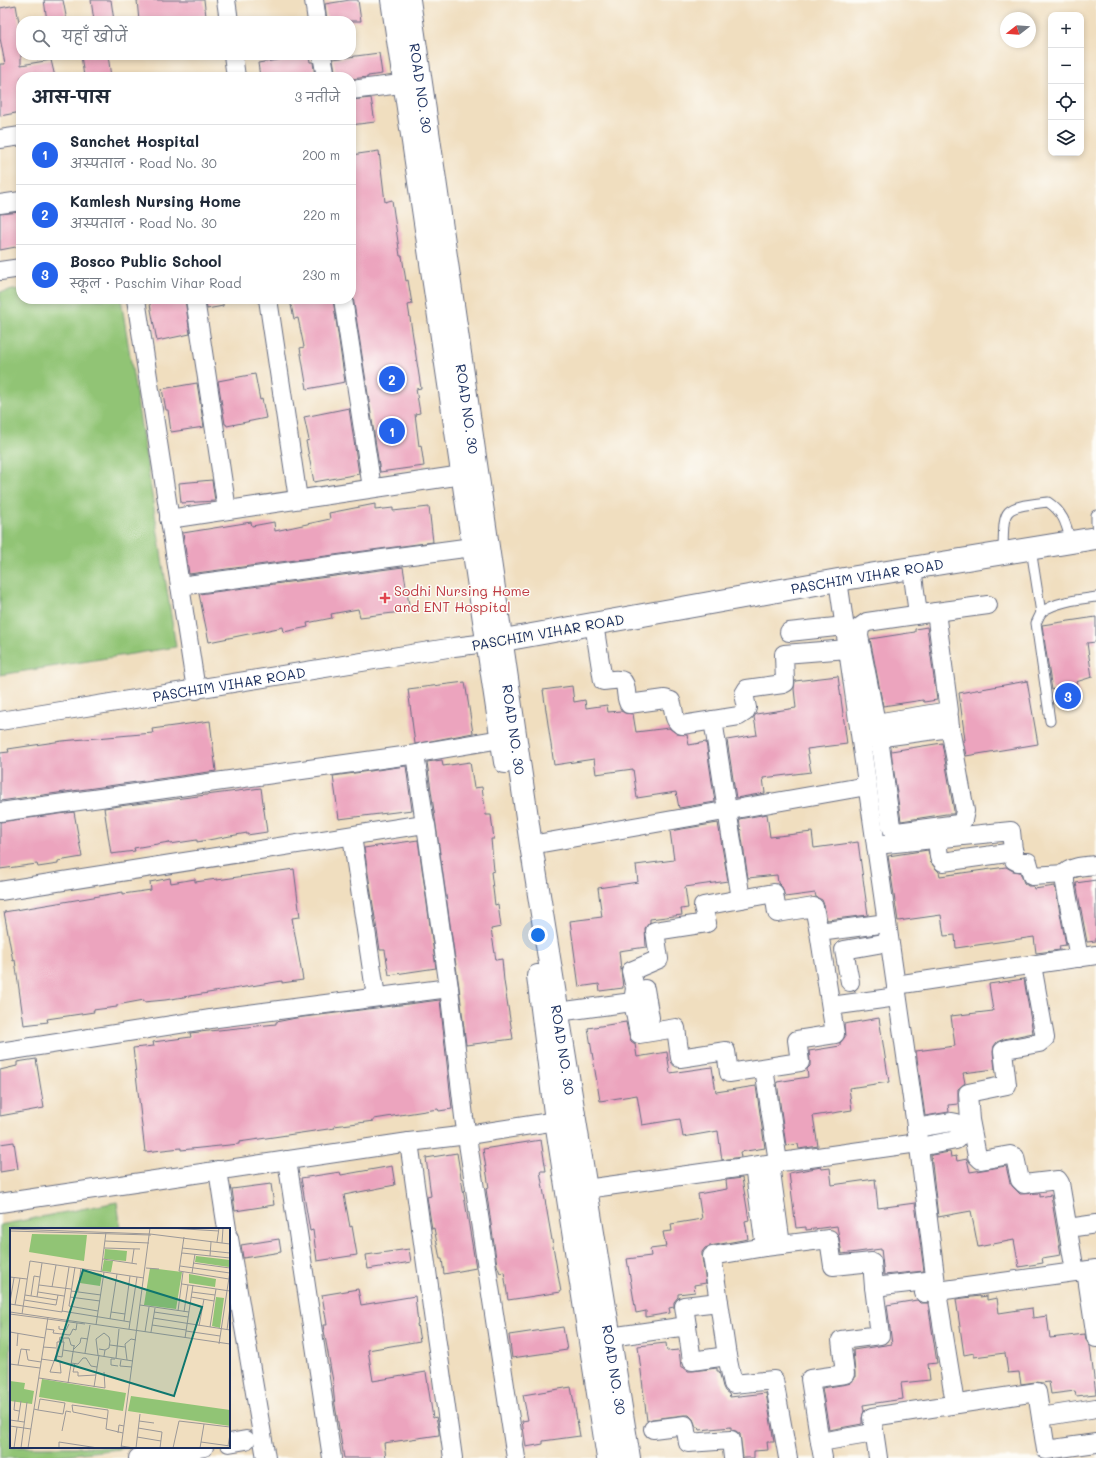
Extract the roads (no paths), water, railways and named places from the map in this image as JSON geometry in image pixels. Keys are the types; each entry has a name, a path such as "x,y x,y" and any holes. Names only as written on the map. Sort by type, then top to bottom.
{"street":[{"path":"226,0 228,16"},
{"path":"314,0 316,16"},
{"name":"ROAD NO. 30","path":"392,0 413,82 494,642 531,845 558,1012 565,1119 586,1188 605,1347 608,1458"},
{"name":"ROAD NO. 30","path":"409,0 413,82 472,547 494,642 501,739 539,986 565,1119 605,1347 629,1458"},
{"path":"234,60 235,72"},
{"path":"323,60 325,72"},
{"path":"356,89 413,82"},
{"path":"0,139 16,137"},
{"path":"0,204 16,201"},
{"path":"0,271 16,269"},
{"path":"137,304 196,690"},
{"path":"196,304 227,510"},
{"path":"269,304 298,499"},
{"path":"345,304 372,488"},
{"path":"169,519 462,475"},
{"name":"PASCHIM VIHAR ROAD","path":"0,721 454,647 494,642 838,580 1096,538"},
{"path":"180,586 472,547"},
{"path":"912,568 927,613 950,720 965,812 963,820 958,824 897,832 893,831 890,826 859,636 860,627 867,622 927,613 988,605"},
{"path":"838,580 890,942 936,1286 955,1404"},
{"path":"594,624 603,681 620,679 623,681 625,684 626,698 629,704 665,699 672,703 675,719 682,725 739,716 745,712 747,708 744,694 746,689 785,683 784,654 848,649"},
{"path":"789,632 845,626"},
{"path":"713,720 741,899"},
{"path":"861,740 875,728 950,720"},
{"path":"0,812 417,754 501,739"},
{"path":"417,754 416,761 450,988 468,1135 516,1458"},
{"path":"531,845 867,786"},
{"path":"0,891 425,824"},
{"path":"876,845 1011,831 1014,860 1028,862 1032,876 1066,874"},
{"path":"352,836 376,997"},
{"path":"937,839 939,857 943,862 1014,852"},
{"path":"831,1006 896,991 1032,965 1087,957 1065,883 1066,874 1069,870 1096,865"},
{"path":"643,974 640,1001 639,1034 676,1028 680,1058 726,1051 730,1074 800,1062 797,1040 835,1034 814,908 777,913 774,893 703,906 707,923 655,931 659,959 632,970 635,988 640,1001 650,1018"},
{"path":"819,932 887,923"},
{"path":"850,982 844,950 890,942"},
{"path":"1032,965 1045,1038 1039,1043 1006,1048 1003,1051 1007,1082 1006,1086 968,1093 966,1129 976,1156 981,1160 1010,1155 1014,1157 1020,1180 1024,1184 1058,1180 1060,1183 1068,1228 1086,1270 1096,1338"},
{"path":"0,1052 217,1018 450,988"},
{"path":"558,1012 640,1001"},
{"path":"764,1068 767,1164 773,1246"},
{"path":"0,1203 409,1142 468,1135 565,1119"},
{"path":"586,1188 767,1164 917,1140 956,1140 966,1129"},
{"path":"409,1142 453,1458"},
{"path":"287,1160 332,1458"},
{"path":"218,1170 227,1228"},
{"path":"1068,1228 1096,1224"},
{"path":"788,1458 774,1380 733,1384 727,1356 712,1256 829,1239 833,1266 872,1262 880,1335 841,1340 845,1374 810,1379 821,1450 874,1433"},
{"path":"230,1244 266,1458"},
{"path":"875,1293 1086,1270"},
{"path":"719,1302 684,1306 692,1361 727,1356"},
{"path":"605,1347 687,1326"},
{"path":"878,1458 872,1417 1037,1392 1047,1454 1096,1443"},
{"path":"1041,1417 1096,1408"},
{"path":"653,1429 685,1425 688,1443 731,1440 733,1458"},
{"path":"138,1458 198,1448"}],"lane":[{"path":"1003,553 1005,516 1010,509 1024,505 1048,502 1056,508 1065,521 1071,542"},
{"path":"1096,515 1096,524"},
{"path":"1031,549 1041,613 1036,624 1050,721"},
{"path":"1041,613 1049,608 1070,601 1096,597"}],"place":[{"name":"Kamlesh Nursing Home","path":"392,379"},
{"name":"Sanchet Hospital","path":"392,431"},
{"name":"Sodhi Nursing Home and ENT Hospital","path":"385,598"},
{"name":"Bosco Public School","path":"1068,696"}]}
